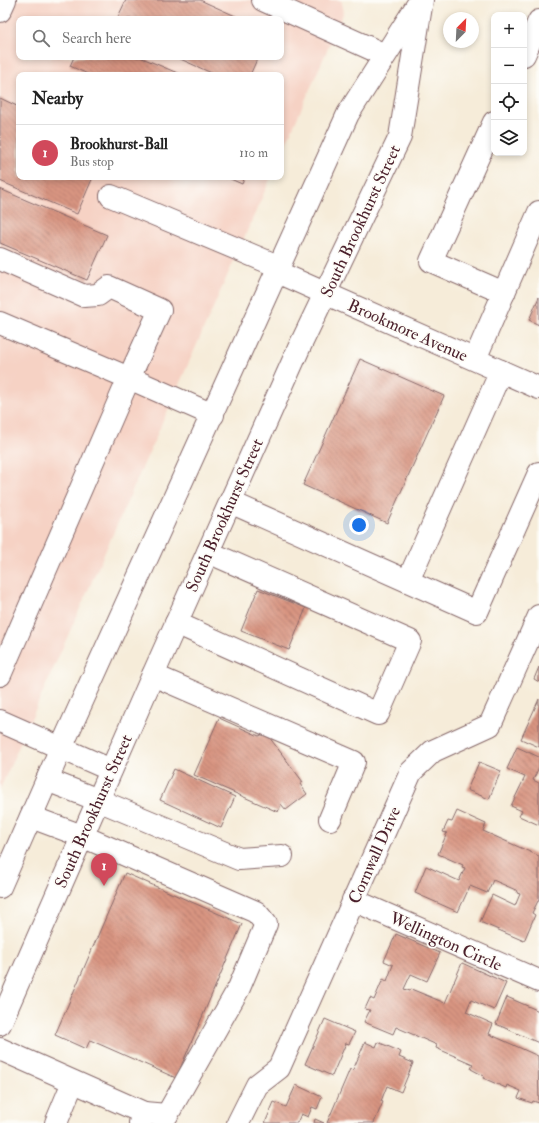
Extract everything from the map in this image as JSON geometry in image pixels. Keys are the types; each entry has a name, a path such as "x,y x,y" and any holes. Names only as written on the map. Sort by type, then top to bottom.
{"main road":[{"path":"0,11 5,0"},
{"path":"263,0 385,55"},
{"name":"South Brookhurst Street","path":"0,887 61,748 348,114 422,0"},
{"name":"South Brookhurst Street","path":"0,1024 296,354 400,137 422,0"},
{"path":"527,48 539,22"},
{"path":"491,129 432,261 504,293"},
{"name":"Brookmore Avenue","path":"111,196 278,269 326,293 539,388"},
{"path":"475,359 539,212"},
{"path":"0,259 84,296 98,294 109,287 160,310 0,676"},
{"path":"0,323 213,415"},
{"path":"408,581 501,371"},
{"path":"230,502 477,612 539,472"},
{"path":"176,623 378,714 410,641 208,552"},
{"name":"Cornwall Drive","path":"238,1123 257,1085 280,1068 353,900 411,772 433,750 490,726 539,616"},
{"path":"153,675 354,762 330,819"},
{"path":"0,721 111,770"},
{"path":"47,780 239,859 282,856"},
{"path":"0,1049 73,1082 142,1118 168,1115 239,988 266,924 256,912 82,836 31,817"},
{"name":"Wellington Circle","path":"353,900 539,981"},
{"path":"56,1123 73,1082"}],"shaded area":[{"path":"0,0 340,0 342,2 343,14 284,148 284,72 16,72 16,180 270,180 0,789"}],"building":[{"path":"126,0 200,0 235,16 118,16"},
{"path":"73,60 147,60 175,72 83,72 70,66"},
{"path":"183,60 257,60 251,72 209,72"},
{"path":"0,98 16,106 16,180 92,180 77,214 0,181"},
{"path":"233,180 244,180 242,184"},
{"path":"0,189 107,235 87,280 0,243"},
{"path":"539,297 539,325 529,320"},
{"path":"360,359 444,396 387,523 303,485"},
{"path":"258,589 306,608 289,650 241,631"},
{"path":"539,667 539,682 534,679"},
{"path":"539,699 539,747 521,739"},
{"path":"219,718 259,736 266,733 303,782 300,784 307,794 286,810 281,804 278,812 194,775"},
{"path":"517,747 539,757 539,767 533,780 539,783 539,825 519,816 522,811 511,806 525,777 507,769"},
{"path":"479,762 501,771 489,799 467,790"},
{"path":"174,769 235,797 221,828 160,800"},
{"path":"457,811 486,824 483,831 539,856 539,901 532,913 535,915 524,941 480,922 492,895 515,906 520,894 517,893 518,891 493,880 487,893 470,886 458,912 415,893 426,866 459,881 465,868 462,867 463,865 438,854 447,833 443,832 448,821 452,822"},
{"path":"125,873 242,924 176,1078 90,1040 86,1049 55,1035"},
{"path":"396,934 440,953 427,981 411,974 404,989 410,991 411,989 445,1003 462,963 506,983 494,1010 471,1000 466,1012 493,1024 489,1034 538,1056 539,1103 533,1101 532,1103 518,1098 521,1091 507,1085 506,1088 483,1078 484,1076 471,1069 473,1064 436,1048 437,1045 396,1027 393,1034 364,1022 370,1010 365,1009 370,998 374,1000 383,979 387,981 393,965 384,961"},
{"path":"507,997 539,1011 539,1043 496,1024"},
{"path":"325,1019 355,1032 349,1044 346,1043 332,1076 305,1064"},
{"path":"365,1042 376,1047 378,1042 401,1052 399,1057 413,1063 401,1092 387,1086 381,1101 383,1102 374,1123 327,1123 350,1069 353,1070"},
{"path":"296,1085 322,1097 317,1109 312,1107 308,1117 301,1114 297,1123 265,1123 274,1102 286,1107"},
{"path":"315,1119 324,1123 314,1123"}],"place":[{"name":"Brookhurst-Ball","path":"104,886"}]}
